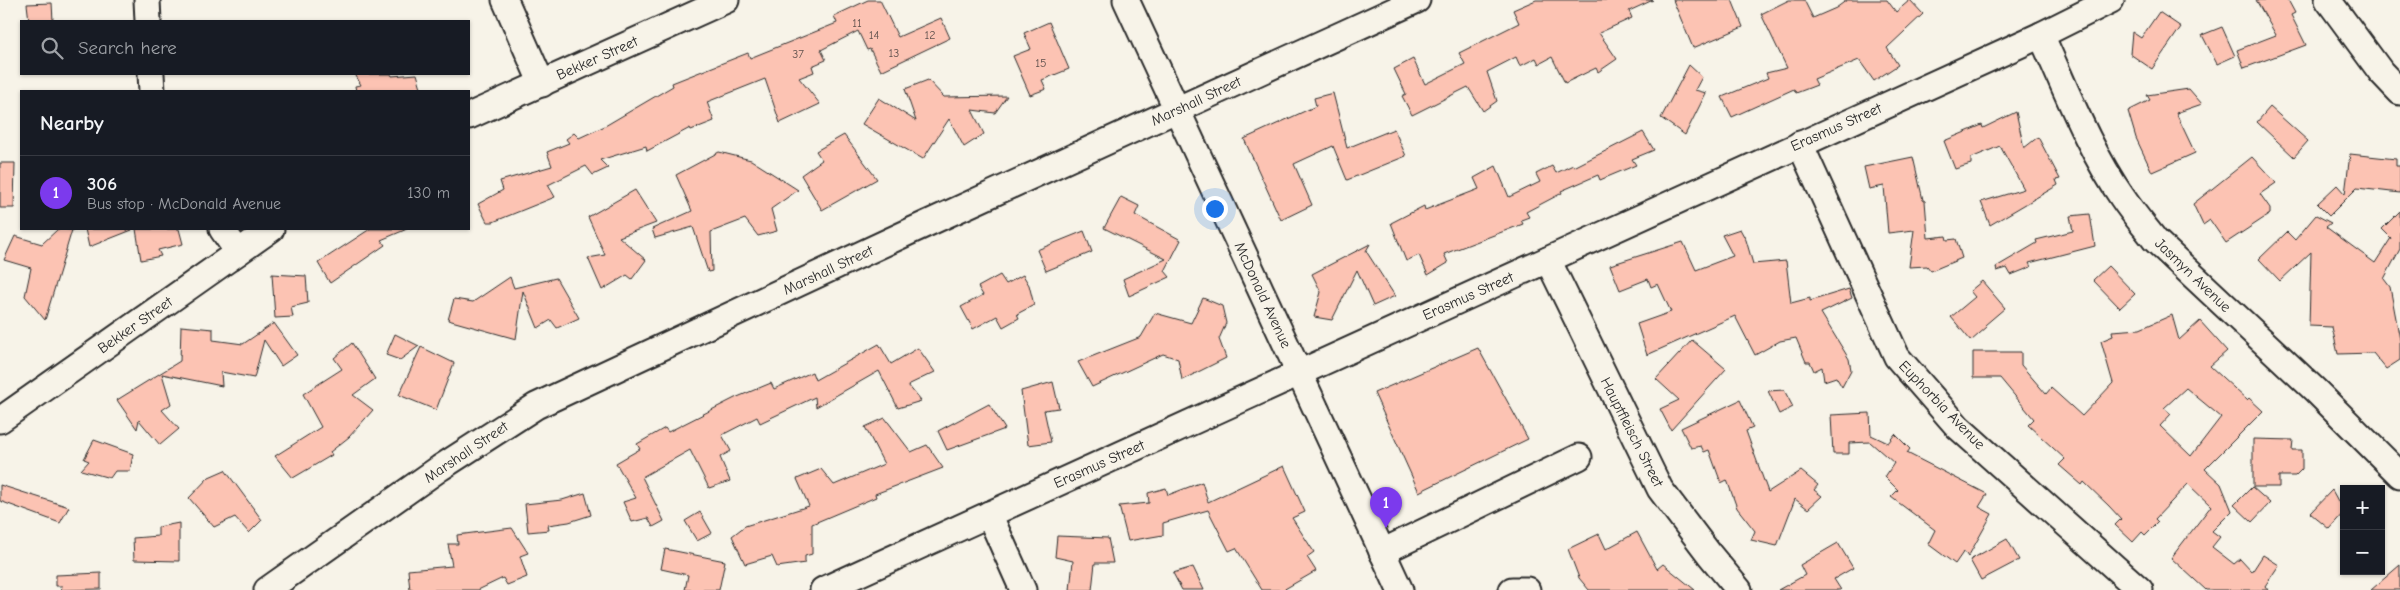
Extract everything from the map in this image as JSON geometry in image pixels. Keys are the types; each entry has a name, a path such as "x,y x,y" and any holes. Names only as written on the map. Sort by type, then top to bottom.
{"street":[{"path":"147,0 148,20"},
{"path":"505,0 542,84"},
{"name":"Bekker Street","path":"470,116 726,0"},
{"name":"McDonald Avenue","path":"1126,0 1400,590"},
{"name":"Marshall Street","path":"267,590 448,463 536,406 601,374 1417,0"},
{"name":"Erasmus Street","path":"823,590 1548,260 2041,34 2111,0"},
{"path":"2328,0 2381,72 2400,92"},
{"name":"Jasmyn Avenue","path":"2041,34 2096,153 2122,198 2155,240 2316,392 2400,475"},
{"path":"151,75 152,90"},
{"name":"Euphorbia Avenue","path":"1800,144 1897,357 1958,426 2140,590"},
{"path":"223,230 238,252"},
{"name":"Bekker Street","path":"0,420 270,230"},
{"name":"Hauptfleisch Street","path":"1548,260 1660,489 1739,590"},
{"path":"1382,552 1579,458"},
{"path":"989,514 1023,590"},
{"path":"1512,590 1526,590"}],"building":[{"path":"868,0 880,0 898,37 941,18 950,38 881,71 870,49 867,50 858,31 821,50 826,60 812,66 814,72 799,78 820,104 780,123 765,79 707,102 714,121 691,130 690,128 647,151 646,146 600,160 608,168 593,175 586,166 548,185 555,197 493,222 487,222 478,204 503,190 500,181 552,166 547,152 569,143 566,139 574,133 579,138 605,126 673,86 672,83 748,53 750,58 837,23 834,16"},
{"path":"1536,0 1653,0 1629,11 1632,18 1599,33 1617,59 1598,72 1596,68 1565,83 1552,57 1539,64 1536,58 1520,66 1516,57 1487,72 1497,101 1483,111 1468,87 1412,115 1402,96 1406,94 1394,69 1413,59 1425,84 1465,64 1459,53 1519,23 1513,10"},
{"path":"1673,0 1732,0 1743,27 1693,48"},
{"path":"1789,0 1804,0 1813,18 1836,8 1847,0 1887,0 1896,12 1910,0 1923,14 1887,48 1898,65 1874,81 1859,60 1814,79 1817,85 1796,93 1794,89 1732,117 1722,97 1768,78 1766,73 1787,68 1761,14"},
{"path":"2256,0 2288,0 2295,13 2291,15 2306,45 2244,68 2237,50 2276,35"},
{"path":"52,3 53,20 29,20 27,4"},
{"path":"2159,12 2181,27 2152,69 2130,54 2132,32 2141,38"},
{"path":"1049,22 1069,69 1042,80 1046,89 1030,95 1013,56 1031,49 1024,33"},
{"path":"2222,27 2235,56 2217,64 2202,35"},
{"path":"1689,65 1702,77 1695,90 1706,93 1685,135 1661,118"},
{"path":"356,75 417,75 422,90 356,90 355,86 361,85"},
{"path":"928,80 944,97 1007,96 995,113 972,110 984,134 964,147 949,119 923,159 862,124 879,98 916,121 905,89"},
{"path":"2189,89 2202,104 2176,113 2195,153 2152,172 2136,138 2128,111 2150,100 2147,95"},
{"path":"1333,93 1347,148 1394,129 1406,156 1347,180 1333,146 1294,164 1312,205 1281,220 1244,139 1316,106 1314,98"},
{"path":"2270,107 2308,141 2294,157 2257,122"},
{"path":"2016,112 2024,148 2038,137 2060,179 2056,180 2058,185 1990,225 1981,202 2024,189 2000,146 1971,158 1971,164 1955,169 1944,141 1982,125 1983,128"},
{"path":"1643,132 1654,150 1632,159 1636,165 1600,180 1598,175 1561,191 1562,193 1526,212 1529,217 1521,220 1523,224 1444,254 1448,263 1428,275 1419,255 1406,261 1391,223 1424,206 1425,210 1479,189 1474,178 1496,166 1509,197 1540,182 1536,174 1552,166 1556,173 1573,165 1574,167"},
{"path":"844,135 877,179 822,210 801,175 822,160 816,151"},
{"path":"719,152 751,160 798,190 771,209 777,231 758,236 745,219 711,232 712,271 708,272 693,227 655,238 652,229 692,211 676,175"},
{"path":"2350,154 2396,159 2396,166 2400,166 2400,193 2357,188 2329,216 2317,204 2337,185 2345,194"},
{"path":"1913,157 1923,200 1925,201 1928,238 1946,236 1947,240 1956,239 1962,258 1931,271 1927,266 1909,267 1914,230 1888,233 1884,186 1869,189 1864,167"},
{"path":"2252,157 2276,183 2260,194 2270,208 2270,214 2226,243 2210,220 2203,225 2193,204"},
{"path":"0,163 15,163 14,208 0,208"},
{"path":"635,190 656,223 619,237 646,260 632,279 627,275 602,290 588,258 605,255 588,217"},
{"path":"1121,197 1139,206 1135,215 1181,240 1165,271 1170,277 1129,296 1123,279 1166,259 1104,228"},
{"path":"2400,211 2400,249 2384,279 2390,287 2400,340 2400,360 2386,369 2373,353 2338,354 2332,327 2309,326 2311,252 2280,281 2259,259 2287,232 2295,240 2316,215 2331,223 2326,227 2375,263 2391,238 2382,229"},
{"path":"2090,214 2095,246 2029,263 2031,267 2011,275 2007,268 1997,271 1996,267 2037,243 2036,240 2073,231 2070,216"},
{"path":"1740,229 1746,240 1753,264 1786,261 1791,303 1810,298 1810,301 1849,289 1852,298 1821,313 1849,359 1851,370 1842,387 1836,377 1824,381 1822,367 1814,371 1810,362 1806,362 1796,338 1780,341 1755,355 1735,316 1647,355 1637,324 1671,312 1658,284 1651,287 1648,279 1620,290 1610,265 1683,242 1696,270 1733,256 1722,235"},
{"path":"57,230 72,230 45,320 25,296 31,268 4,260 15,236 42,244"},
{"path":"85,230 132,230 89,247"},
{"path":"136,230 179,230 183,244 158,250 161,256 141,260"},
{"path":"368,230 405,230 381,240 385,245 330,283 318,263"},
{"path":"1084,231 1092,252 1046,271 1037,250"},
{"path":"1370,244 1366,251 1395,296 1373,306 1357,270 1332,320 1314,317 1321,292 1312,274"},
{"path":"2108,266 2135,294 2120,308 2093,280"},
{"path":"272,274 306,276 308,303 291,307 293,317 275,318"},
{"path":"1000,275 1006,284 1023,275 1029,285 1034,305 1017,314 1019,318 1003,327 997,316 973,329 961,307 983,295 978,287"},
{"path":"510,277 514,288 556,278 579,318 557,328 551,320 538,328 523,291 516,339 448,320 454,299 473,302"},
{"path":"1982,281 2005,308 1985,325 1987,327 1971,341 1951,317 1975,297 1970,291"},
{"path":"1203,298 1222,306 1226,323 1219,339 1226,358 1182,380 1178,359 1163,354 1092,387 1078,362 1141,337 1155,313 1191,323"},
{"path":"2172,315 2179,340 2200,321 2227,351 2210,366 2247,400 2249,398 2263,411 2205,469 2221,484 2232,511 2212,531 2220,537 2212,547 2234,564 2240,559 2252,572 2263,555 2279,565 2265,586 2268,590 2206,590 2171,558 2211,506 2188,484 2155,519 2158,522 2145,535 2142,532 2133,542 2115,525 2121,519 2109,506 2084,482 2082,485 2059,465 2065,459 2028,425 2034,419 2000,378 1973,378 1973,352 2021,352 2021,365 2046,394 2051,388 2082,416 2113,383 2101,341 2113,336 2112,331 2140,329","holes":["2186,388 2221,417 2191,456 2160,426 2171,414 2164,408"]},
{"path":"274,323 297,355 281,366 264,340 254,378 221,372 222,386 162,374 171,404 162,410 179,429 160,445 139,420 137,429 117,400 180,361 181,326 213,329 213,340 243,344"},
{"path":"395,334 419,346 400,360 386,355"},
{"path":"1692,340 1726,369 1671,430 1660,409 1679,400 1656,379"},
{"path":"352,343 375,379 353,395 373,410 349,437 330,452 332,455 293,478 275,456 321,427 303,394 342,369 334,358"},
{"path":"879,344 891,364 918,348 935,372 908,385 921,401 898,408 879,371 816,407 815,397 760,423 757,417 722,435 731,451 720,457 730,481 709,488 690,450 642,477 664,521 653,527 648,518 632,522 623,502 636,498 616,463 640,449 637,444 665,428 668,432 735,398 771,383 774,389 812,372 815,380"},
{"path":"421,347 454,363 436,410 399,395"},
{"path":"1478,348 1528,439 1419,492 1374,393"},
{"path":"1053,382 1059,408 1044,410 1051,442 1028,445 1021,391"},
{"path":"1784,390 1793,407 1779,414 1768,391"},
{"path":"1740,400 1753,428 1746,431 1768,492 1801,471 1818,485 1814,490 1822,496 1808,509 1795,499 1777,546 1751,540 1755,531 1737,508 1727,480 1721,483 1709,450 1704,452 1701,446 1691,448 1681,428"},
{"path":"989,404 1005,429 947,450 938,431"},
{"path":"1870,413 1871,435 1888,443 1895,434 1910,449 1907,453 1987,494 1979,507 1992,514 1968,557 1964,551 1955,564 1928,544 1935,530 1891,497 1898,490 1885,477 1894,463 1870,442 1849,443 1849,454 1833,454 1831,415"},
{"path":"885,418 911,452 927,445 943,468 875,494 876,497 812,524 812,554 805,556 805,563 777,567 772,556 745,564 732,536 745,526 809,506 797,479 821,469 834,485 884,464 865,427"},
{"path":"2253,439 2293,440 2292,450 2302,450 2302,469 2295,476 2279,476 2279,487 2253,487"},
{"path":"94,440 133,454 130,471 115,471 110,478 81,470 89,461 84,459"},
{"path":"1284,466 1305,512 1292,518 1314,552 1307,557 1316,571 1283,590 1262,590 1236,548 1229,551 1208,510 1163,523 1163,535 1128,541 1119,506 1149,503 1148,493 1166,488 1168,495 1202,482 1208,502"},
{"path":"225,470 262,520 249,533 235,517 214,527 189,498 209,477"},
{"path":"0,485 69,507 60,523 0,501"},
{"path":"2252,487 2270,503 2252,522 2234,505"},
{"path":"2332,490 2340,505 2340,517 2329,529 2310,513"},
{"path":"585,493 591,515 569,522 548,525 549,530 528,532 525,504 562,500"},
{"path":"700,512 712,533 697,541 685,521"},
{"path":"179,523 179,561 134,560 133,538 158,536 158,527"},
{"path":"512,528 528,553 520,556 527,577 507,585 503,578 478,590 410,590 408,570 452,566 448,544 458,544 457,535"},
{"path":"1637,532 1657,569 1663,564 1695,590 1589,590 1579,578 1568,549 1599,534 1606,549"},
{"path":"1057,536 1108,538 1113,563 1095,563 1092,590 1070,590 1073,561 1055,557"},
{"path":"2007,539 2019,560 1981,580 1970,560"},
{"path":"1838,543 1853,568 1834,579 1841,590 1778,590 1805,575 1800,565"},
{"path":"665,549 725,561 719,590 685,590 688,575 661,569"},
{"path":"2400,565 2400,590 2371,590"},
{"path":"1193,567 1204,590 1182,590 1173,573"},
{"path":"101,573 101,589 61,590 62,586 56,586 56,575"}],"place":[{"name":"306","path":"1386,528"}]}
